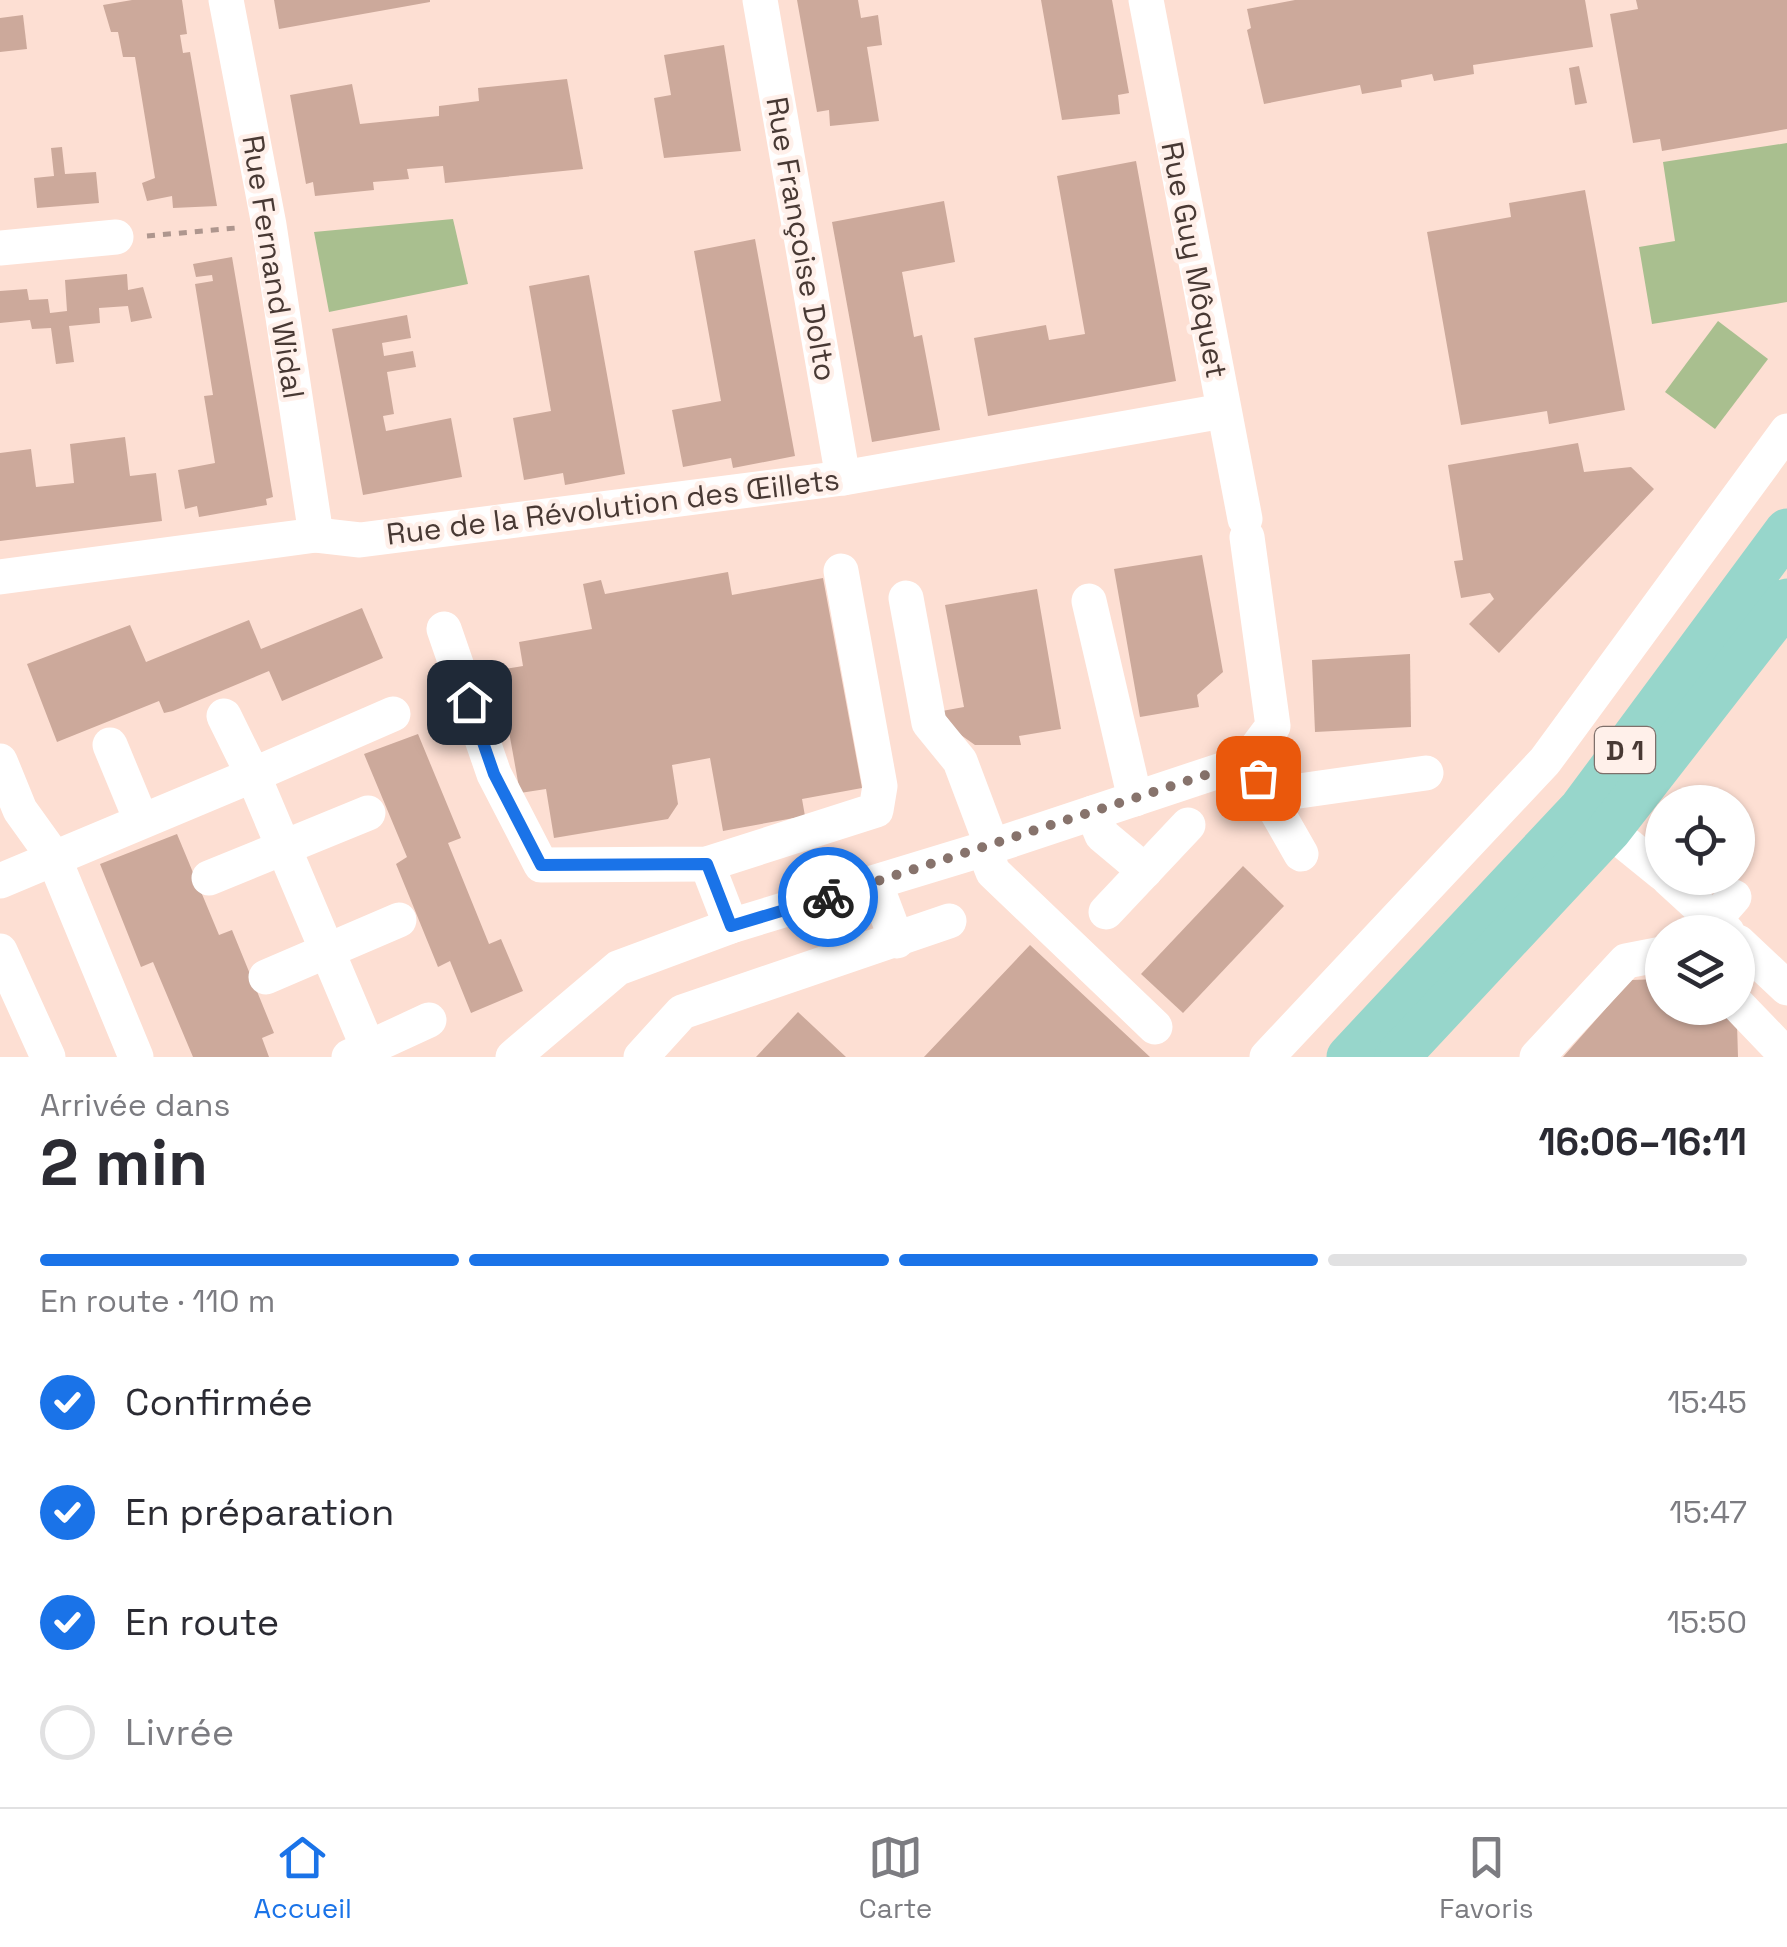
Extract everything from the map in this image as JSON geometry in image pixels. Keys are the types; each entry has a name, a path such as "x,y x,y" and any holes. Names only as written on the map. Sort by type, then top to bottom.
{"main road":[{"name":"D 1","path":"1349,1057 1582,808 1787,531"},
{"name":"D 1","path":"1397,1057 1609,830 1787,600"}],"street":[{"name":"Rue Fernand Widal","path":"226,0 268,225 316,536"},
{"name":"Rue Françoise Dolto","path":"760,0 843,478"},
{"name":"Rue Guy Môquet","path":"1146,0 1246,528 1273,726 1246,762"},
{"path":"0,248 116,237"},
{"name":"Rue de la Révolution des Œillets","path":"0,577 316,536 360,540 843,478 1223,412"},
{"path":"1267,1057 1545,761 1787,430"},
{"path":"444,629 494,774 541,865 707,864 876,810 880,786 841,571"},
{"path":"906,598 929,722 960,761 993,872 1154,1027"},
{"path":"1089,601 1134,798"},
{"path":"0,881 393,714"},
{"path":"224,716 327,950 363,1054 429,1020"},
{"path":"110,745 141,820"},
{"path":"0,761 20,810 53,856 136,1057"},
{"path":"513,1057 618,968 731,926 988,848 1246,762 1270,795 1301,854"},
{"path":"1270,795 1426,773"},
{"path":"1093,812 1102,834 1145,871"},
{"path":"209,878 368,814"},
{"path":"1106,912 1188,825"},
{"path":"1609,830 1645,859"},
{"path":"707,864 731,926"},
{"path":"875,883 898,940"},
{"path":"1691,895 1718,915"},
{"path":"266,978 398,920"},
{"path":"641,1057 682,1012 949,921"},
{"path":"0,951 48,1057"},
{"path":"1755,953 1787,988"},
{"path":"1537,1057 1626,962 1645,958"},
{"path":"1755,1022 1784,1050"}],"path":[{"path":"165,234 241,228 242,236"}],"green space":[{"path":"1787,143 1787,302 1652,324 1639,247 1675,241 1663,162"},
{"path":"453,219 468,284 329,312 314,232"},
{"path":"1718,321 1768,359 1715,429 1665,392"}],"building":[{"path":"132,0 182,0 187,34 180,35 183,53 190,52 217,206 173,208 172,196 147,201 142,183 155,178 135,57 123,57 118,32 111,32 103,5"},
{"path":"274,0 430,0 430,2 279,29"},
{"path":"797,0 858,0 861,18 878,15 882,45 867,47 879,121 830,126 829,110 817,112"},
{"path":"1041,0 1112,0 1129,93 1118,95 1120,114 1062,120"},
{"path":"1295,0 1585,0 1593,47 1473,65 1474,74 1434,81 1432,74 1401,80 1402,87 1362,94 1360,85 1264,104 1247,30 1251,28 1247,9"},
{"path":"1636,0 1787,0 1787,129 1662,151 1660,139 1633,143 1610,14 1638,9"},
{"path":"23,15 27,49 0,52 0,18"},
{"path":"724,45 741,151 664,158 654,98 671,95 664,55"},
{"path":"1579,66 1587,103 1575,105 1569,68"},
{"path":"567,79 583,169 445,183 443,166 407,169 409,179 373,182 374,190 315,196 313,182 306,184 290,95 352,84 360,124 439,116 439,106 479,101 478,88"},
{"path":"62,147 65,174 96,172 99,203 37,208 34,178 54,176 51,148"},
{"path":"1136,161 1176,381 988,416 974,338 1046,325 1049,340 1085,334 1057,176"},
{"path":"1585,190 1625,410 1549,424 1547,411 1461,425 1427,232 1511,217 1509,203"},
{"path":"944,201 955,262 902,272 914,337 922,335 940,430 872,442 832,222"},
{"path":"755,239 795,456 733,468 731,458 683,467 672,410 721,401 694,251"},
{"path":"232,257 273,497 266,499 267,505 199,517 197,506 185,509 178,470 215,463 204,396 213,395 195,284 213,281 212,275 196,277 193,264"},
{"path":"127,274 128,290 143,287 152,318 131,322 128,306 99,308 100,323 69,326 74,362 56,364 51,328 32,329 30,320 0,323 0,291 27,289 29,300 48,299 50,313 67,311 65,280"},
{"path":"589,275 625,474 565,485 563,473 524,480 513,418 551,411 529,286"},
{"path":"407,315 411,338 382,343 384,356 413,351 416,367 387,372 394,414 383,416 386,431 451,418 462,477 363,495 332,329"},
{"path":"125,437 130,476 156,473 162,521 0,541 0,453 31,449 36,487 74,483 70,444"},
{"path":"1578,443 1584,472 1631,467 1654,489 1499,653 1469,624 1494,599 1490,593 1461,598 1454,561 1463,560 1448,465"},
{"path":"1202,555 1223,672 1197,695 1199,707 1140,717 1114,569"},
{"path":"728,572 732,595 823,578 862,788 802,799 805,816 723,831 710,758 672,765 678,804 668,819 554,838 546,789 520,793 498,670 523,666 519,642 592,629 583,584 601,580 605,594"},
{"path":"1037,589 1061,729 1019,736 1021,745 975,745 958,733 942,711 964,707 945,605"},
{"path":"362,608 383,658 282,701 269,671 173,711 164,713 159,701 57,742 27,664 130,625 146,662 249,620 261,649"},
{"path":"1410,654 1411,727 1315,732 1312,660"},
{"path":"418,734 461,838 448,843 489,944 501,939 523,991 471,1013 450,961 438,967 396,864 407,857 364,754"},
{"path":"177,834 219,935 232,930 274,1033 262,1038 269,1057 193,1057 153,962 141,967 100,864"},
{"path":"1243,866 1284,906 1183,1013 1141,974"},
{"path":"1030,945 1076,988 1150,1057 924,1057"},
{"path":"1631,980 1645,980 1645,1025 1737,1025 1738,1057 1563,1057"},
{"path":"798,1012 846,1057 756,1057"}],"way so far":[{"path":"828,897 984,850 1246,762 1258,778"}],"route":[{"path":"469,702 494,774 541,865 707,864 731,926 828,897"}]}
